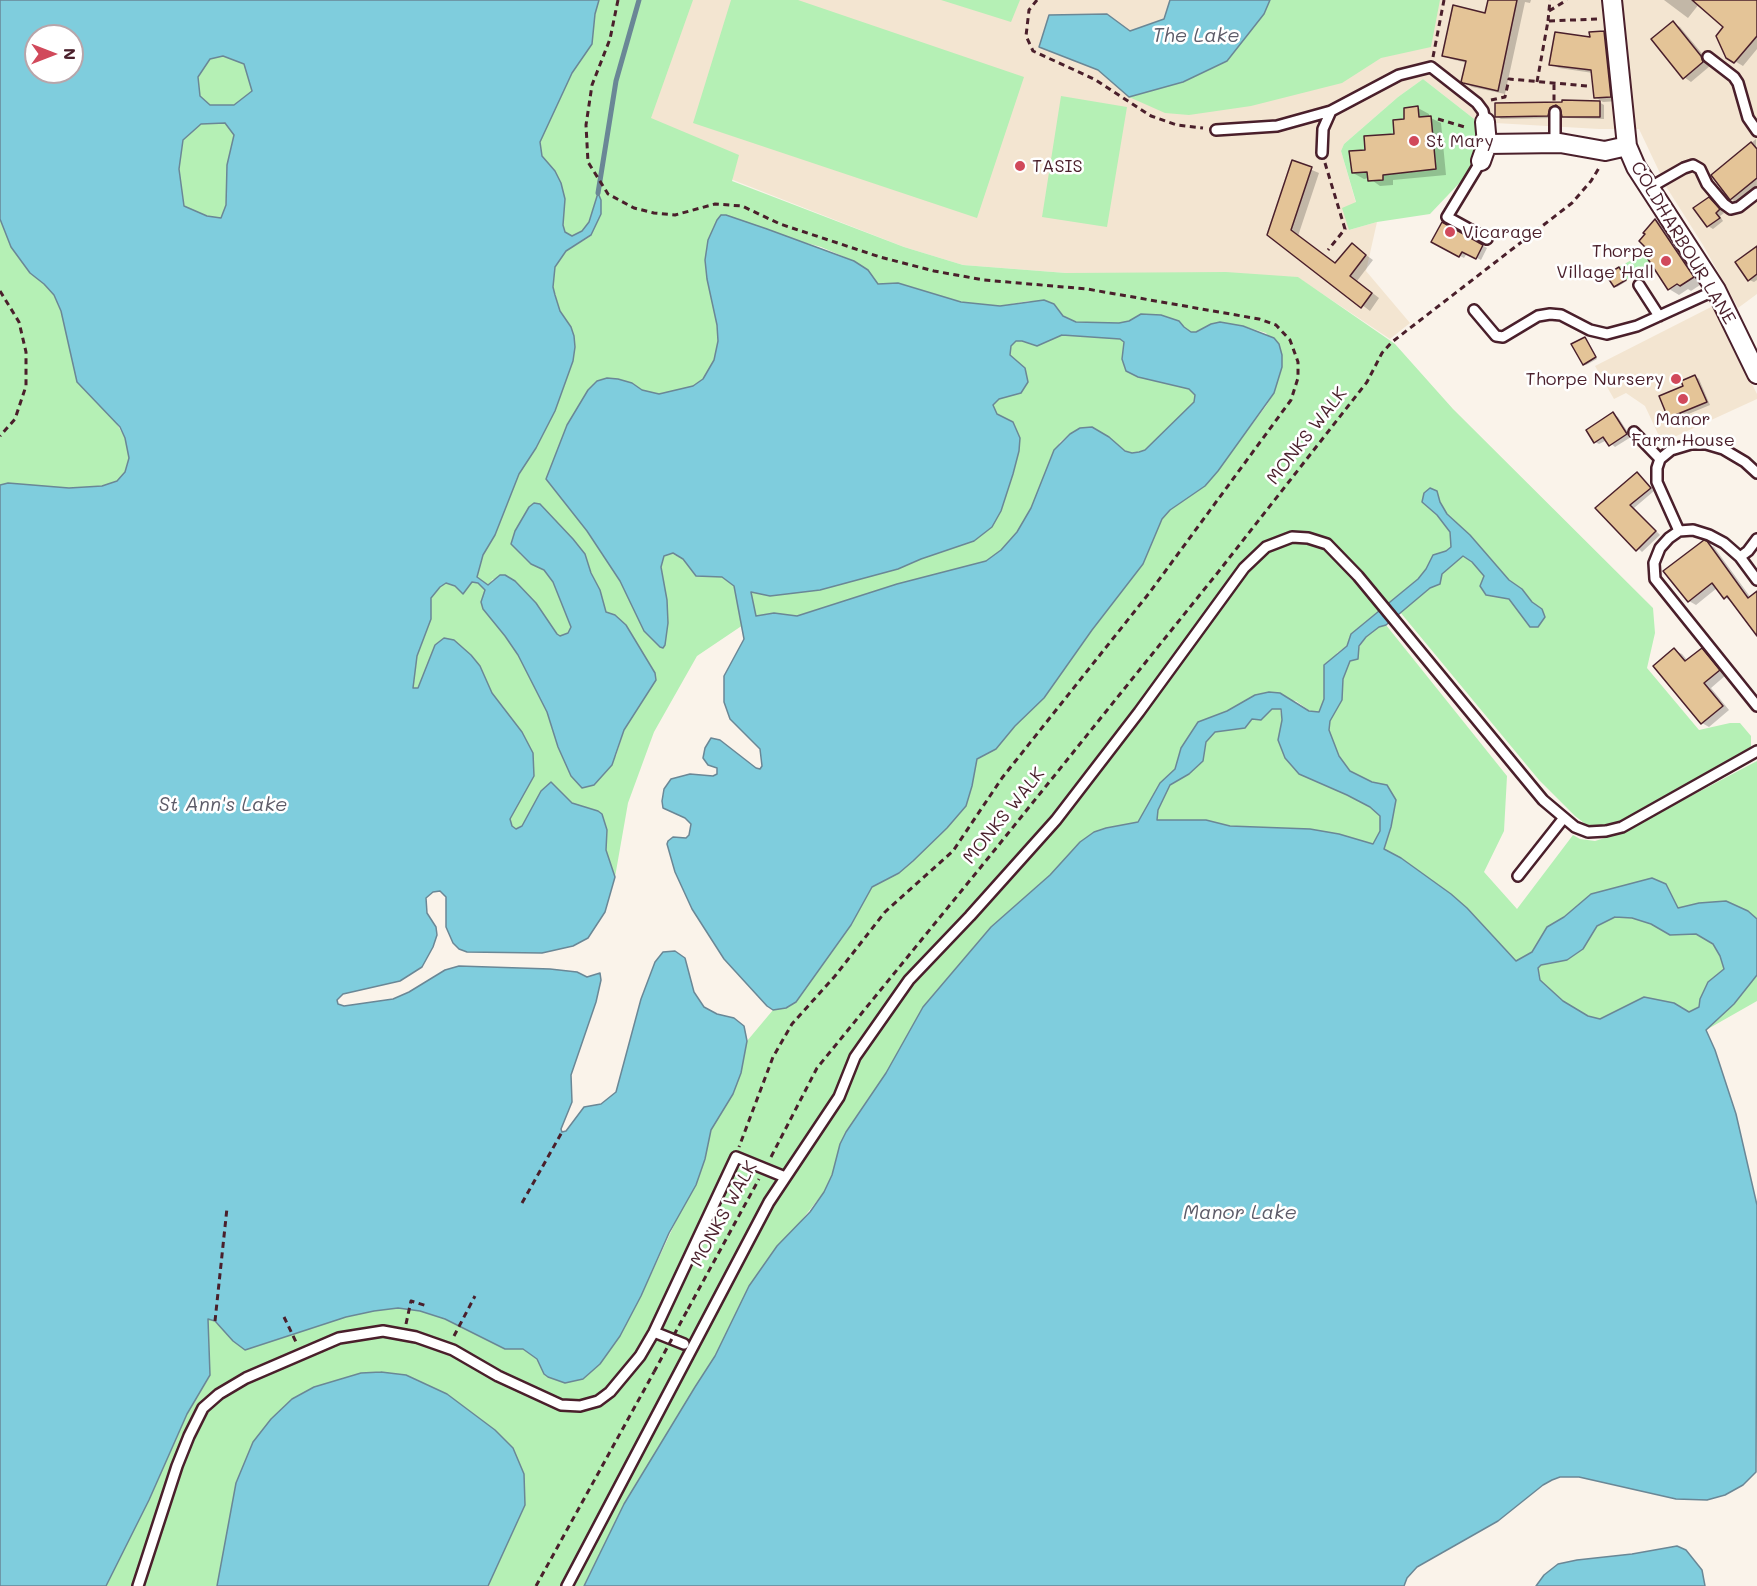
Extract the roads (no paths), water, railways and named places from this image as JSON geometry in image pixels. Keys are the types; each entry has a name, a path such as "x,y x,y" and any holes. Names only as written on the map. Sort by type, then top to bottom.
{"street":[{"name":"COLDHARBOUR LANE","path":"1612,0 1627,146 1636,167 1716,290 1757,374"},
{"path":"1480,161 1486,133 1605,151 1627,146"}],"lane":[{"path":"1708,57 1738,82 1748,118 1757,131"},
{"path":"1216,130 1277,126 1331,111 1399,75 1431,67 1477,103 1483,111 1486,133"},
{"path":"1322,153 1323,129 1331,111"},
{"path":"1555,112 1556,143"},
{"path":"1480,161 1448,218 1487,239"},
{"path":"1649,188 1693,165 1700,169 1707,184 1731,209 1739,207 1757,193"},
{"path":"1639,285 1659,315"},
{"path":"1474,310 1496,336 1503,337 1538,316 1550,314 1562,315 1590,330 1607,334 1637,326 1716,290"},
{"path":"1634,432 1660,459"},
{"path":"1679,531 1657,482 1657,468 1660,459 1671,450 1691,444 1706,444 1723,449 1745,462 1757,473"},
{"path":"1757,580 1740,557 1724,543 1693,530 1679,531 1669,538 1660,548 1654,563 1655,579 1757,706"},
{"path":"567,1586 769,1202 839,1097 855,1057 909,980 1056,820 1139,712 1244,568 1266,547 1292,537 1308,538 1327,544 1374,596 1543,800 1575,827 1588,832 1622,827 1757,751"},
{"path":"1740,557 1757,539"},
{"path":"1518,876 1563,819"},
{"path":"138,1586 189,1436 203,1408 219,1394 246,1378 339,1338 383,1331 416,1337 448,1349 498,1376 561,1405 580,1406 598,1401 610,1392 640,1356 654,1332 736,1157 785,1177"},
{"path":"654,1332 684,1344"}],"water":[{"name":"St Ann's Lake","path":"0,0 599,0 592,44 572,73 540,142 542,156 555,171 561,183 565,199 563,225 565,232 572,236 582,231 589,222 598,193 601,200 601,214 591,235 566,251 555,267 553,287 560,311 574,336 573,361 555,411 536,448 519,474 495,535 483,555 477,577 488,585 500,575 505,575 515,581 536,603 557,634 560,636 568,633 571,627 553,582 544,570 531,564 511,544 515,531 529,507 534,503 540,504 585,554 600,590 606,612 615,615 626,625 655,673 656,680 624,730 612,765 594,785 582,788 571,776 558,747 547,712 518,655 483,609 481,602 485,590 478,583 472,582 463,594 455,586 446,583 431,598 431,619 417,656 413,688 418,688 435,645 444,638 454,640 471,655 480,666 492,693 522,732 533,753 534,776 510,819 512,826 516,829 522,826 541,791 551,782 572,803 602,814 607,830 606,850 615,877 605,912 588,938 573,946 542,953 467,952 459,949 453,943 446,927 446,897 440,891 433,892 426,898 427,913 436,927 437,935 422,967 400,981 343,994 337,1000 338,1004 344,1006 393,999 445,970 459,966 550,969 577,972 587,977 600,973 601,980 596,1002 571,1075 572,1102 561,1129 562,1132 566,1131 584,1107 601,1104 616,1092 641,999 655,962 663,952 675,951 685,958 694,992 704,1007 717,1014 734,1018 744,1026 747,1041 741,1073 733,1094 711,1130 705,1159 696,1185 669,1233 620,1336 600,1364 583,1379 565,1383 548,1377 544,1374 537,1359 523,1349 505,1349 445,1319 420,1311 398,1308 346,1317 245,1350 233,1341 215,1321 208,1319 210,1375 187,1414 149,1500 106,1586 0,1586 0,485 8,483 69,488 102,486 117,481 125,472 129,458 120,427 77,382 61,311 54,295 30,273 11,247 0,219","holes":["223,56 244,64 252,91 234,105 210,105 200,96 198,77 210,59","225,123 234,135 227,165 226,205 221,218 207,216 184,206 179,169 183,140 201,124"]},
{"name":"The Lake","path":"1170,0 1270,0 1264,14 1227,61 1183,82 1129,97 1098,70 1039,47 1049,15 1107,14 1130,31 1164,19"},
{"path":"721,215 726,215 854,261 868,270 878,284 898,283 961,302 1000,306 1044,300 1054,304 1063,316 1076,322 1119,323 1129,321 1141,314 1161,315 1179,321 1191,332 1220,322 1243,326 1274,338 1279,344 1282,355 1282,367 1274,393 1218,471 1205,486 1170,510 1162,519 1143,564 1092,630 1044,698 1015,726 996,749 977,759 966,806 913,861 899,873 872,887 851,925 796,1002 786,1008 773,1010 724,959 692,909 675,872 667,844 673,837 686,838 689,835 691,824 685,818 663,808 662,801 664,789 671,779 690,774 713,776 717,774 717,768 708,765 703,758 705,748 711,738 720,740 756,768 760,769 762,766 760,749 730,719 724,702 724,676 744,639 734,586 722,577 696,576 683,559 673,553 664,556 661,567 667,600 668,623 665,645 663,648 660,647 644,631 620,581 587,531 546,479 567,425 588,390 597,381 607,378 618,379 632,383 642,390 659,394 693,386 703,379 714,360 718,341 705,260 708,240","holes":["1062,335 1120,339 1124,342 1122,359 1126,371 1138,377 1189,389 1195,395 1194,402 1145,450 1132,453 1125,451 1109,437 1092,427 1080,428 1070,434 1054,450 1031,508 1017,532 1001,550 986,561 897,584 797,616 774,613 756,616 751,592 770,596 820,590 898,569 974,541 992,527 1001,511 1019,451 1020,438 1013,422 997,414 993,405 999,399 1021,393 1028,382 1025,368 1010,355 1011,346 1016,341 1037,346"]},
{"name":"Manor Lake","path":"1430,488 1437,491 1447,514 1470,535 1509,580 1522,589 1532,602 1542,609 1545,617 1538,627 1530,627 1509,599 1486,595 1480,586 1484,576 1472,562 1463,556 1442,574 1440,584 1430,588 1386,625 1379,627 1359,646 1358,659 1350,661 1343,679 1342,700 1330,721 1329,730 1339,756 1350,771 1372,782 1387,785 1396,800 1384,849 1401,858 1451,894 1516,961 1532,952 1547,927 1564,917 1591,894 1652,878 1666,884 1678,908 1699,903 1726,901 1748,911 1757,919 1757,975 1734,1004 1706,1030 1736,1114 1757,1205 1756,1472 1743,1485 1725,1495 1707,1500 1676,1499 1579,1477 1560,1477 1543,1485 1498,1521 1417,1567 1407,1578 1404,1586 584,1586 624,1504 715,1356 749,1286 777,1246 810,1212 824,1192 846,1132 886,1073 923,1007 991,927 1050,875 1080,842 1094,832 1138,822 1160,783 1175,769 1181,748 1198,722 1227,711 1255,695 1269,692 1280,693 1309,711 1319,712 1324,699 1324,665 1347,646 1351,634 1418,579 1433,555 1451,547 1450,532 1437,515 1422,502 1424,493","holes":["1272,709 1281,709 1282,720 1278,740 1285,758 1299,774 1347,795 1370,807 1380,816 1380,831 1373,844 1339,834 1310,829 1230,826 1206,820 1157,820 1158,810 1170,785 1189,774 1203,761 1206,742 1215,732 1245,728 1252,719 1261,720","1615,917 1632,918 1651,924 1670,935 1696,934 1713,944 1724,969 1708,982 1699,1007 1689,1012 1674,1003 1644,997 1600,1019 1588,1016 1563,1001 1540,980 1538,968 1541,965 1567,960 1583,949 1597,926"]},
{"path":"381,1372 406,1375 447,1394 495,1430 513,1448 524,1474 525,1505 488,1586 217,1586 236,1483 253,1442 271,1419 292,1399 314,1387 361,1373"},
{"path":"1677,1546 1686,1550 1702,1570 1705,1586 1536,1586 1544,1575 1558,1564"}],"waterway":[{"path":"598,193 616,81 639,0"}],"place":[{"name":"St Mary","path":"1414,141"},
{"name":"TASIS","path":"1020,166"},
{"name":"Vicarage","path":"1450,232"},
{"name":"Thorpe Village Hall","path":"1666,261"},
{"name":"Thorpe Nursery","path":"1676,379"},
{"name":"Manor Farm House","path":"1683,399"}]}
